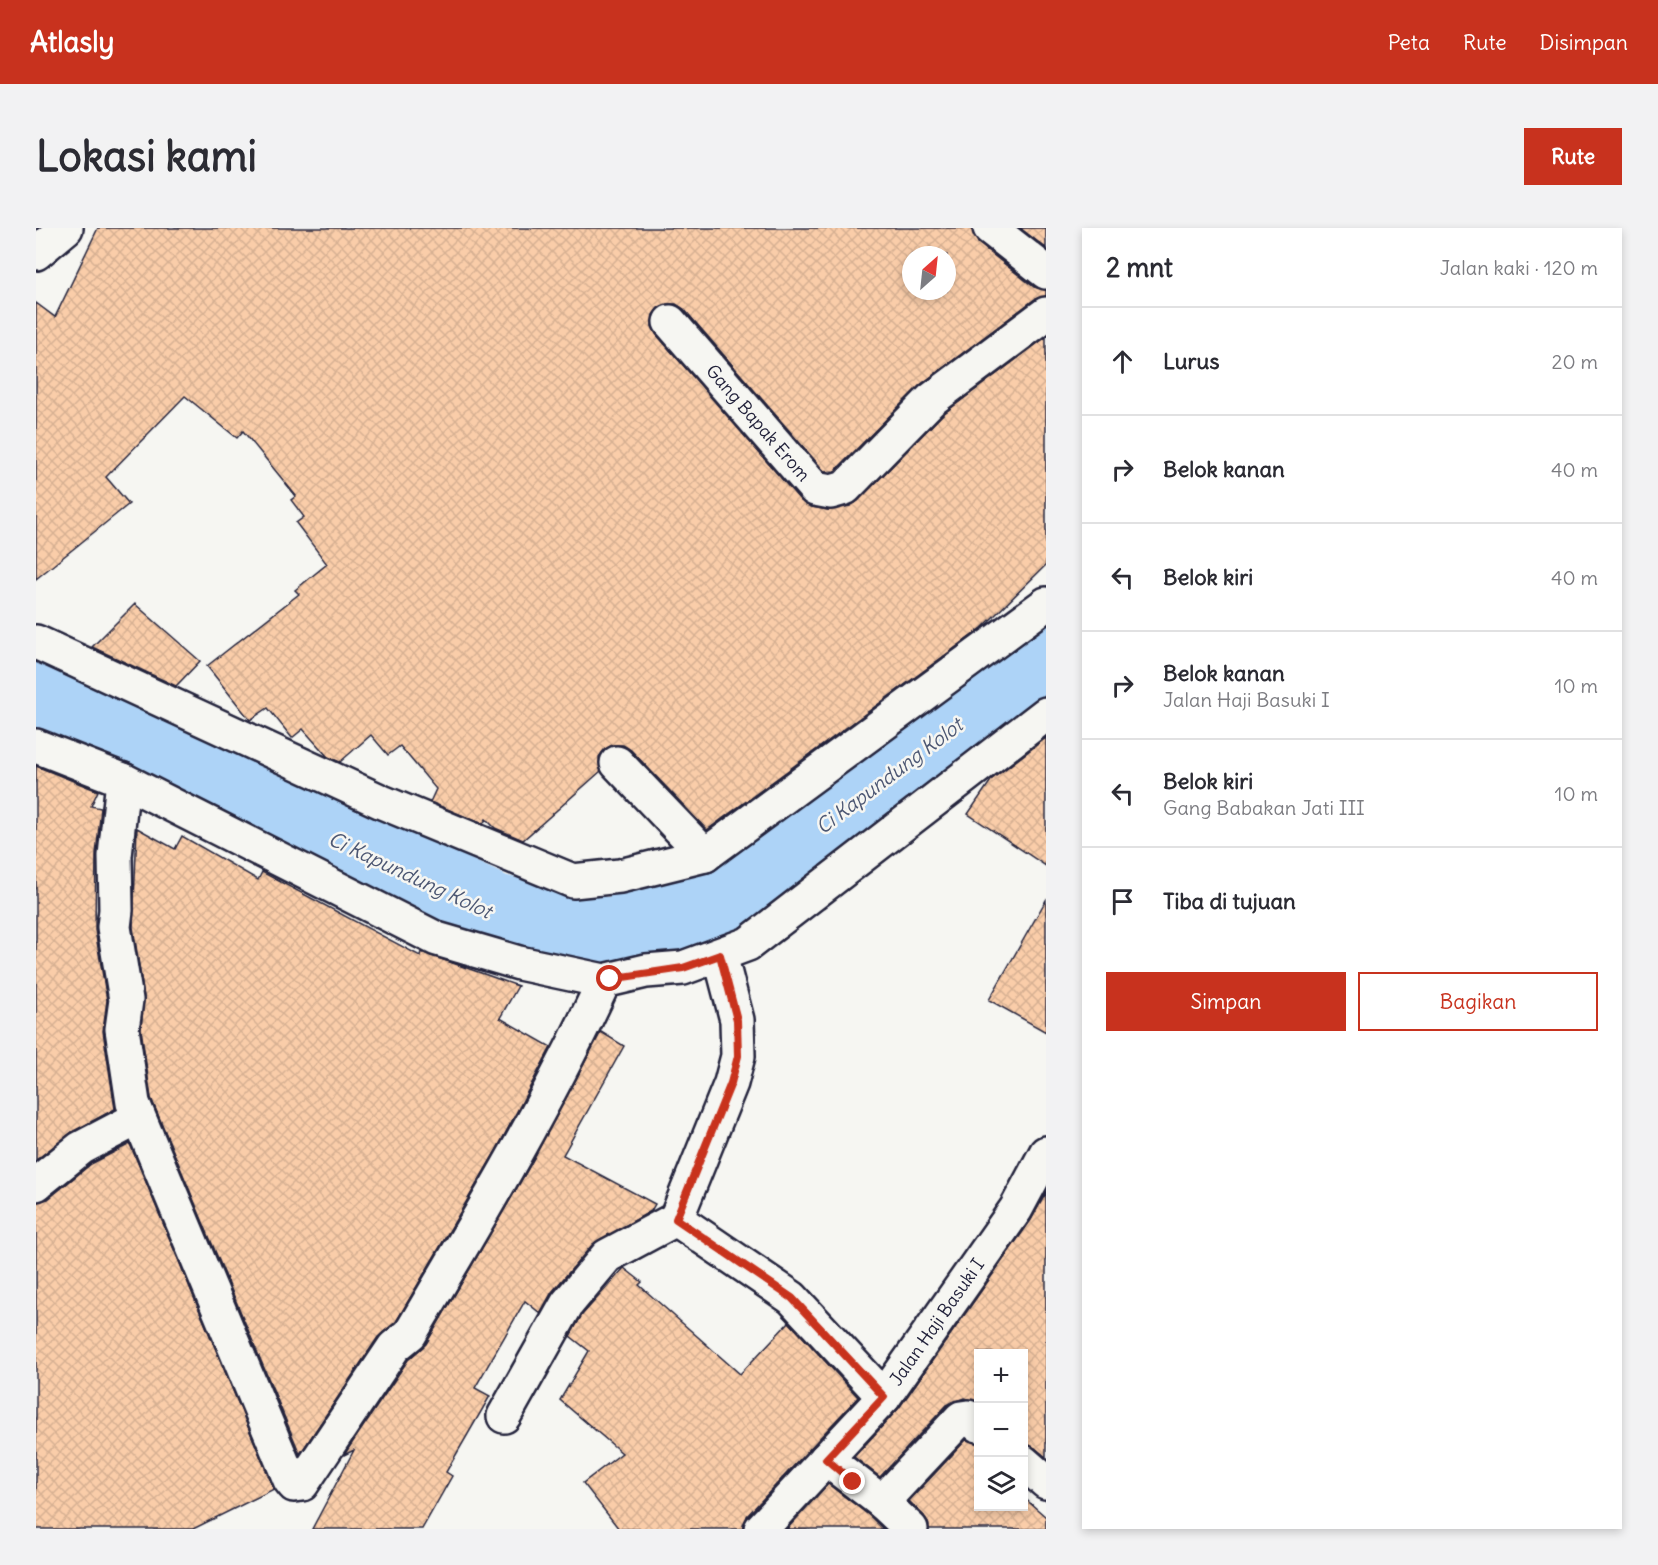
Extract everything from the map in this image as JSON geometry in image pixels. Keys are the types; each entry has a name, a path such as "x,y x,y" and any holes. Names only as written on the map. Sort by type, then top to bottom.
{"street":[{"path":"36,253 66,228"},
{"path":"990,228 1046,272"},
{"name":"Gang Bapak Erom","path":"670,322 815,489 831,492 845,488 931,400 1046,315"},
{"path":"36,642 382,802 573,881 620,876 705,855 1046,604"},
{"path":"36,746 123,780 437,939 519,963 604,981 646,971 683,968 747,944 1046,714"},
{"path":"617,763 705,855"},
{"path":"123,780 115,856 114,927 126,1000 122,1029 133,1103 294,1485 302,1484 394,1347 410,1334 502,1177 573,1048 604,981"},
{"path":"504,1416 567,1304 607,1256 676,1219 731,1083 738,1056 737,1020 720,955"},
{"path":"36,1184 81,1148 138,1118"},
{"name":"Jalan Haji Basuki I","path":"761,1529 884,1397 1016,1209 1046,1153"},
{"path":"676,1219 792,1298 884,1397"},
{"path":"882,1502 961,1419 968,1416 974,1421"},
{"path":"826,1459 882,1502 911,1529"},
{"path":"1028,1466 1046,1482"}],"building":[{"path":"98,228 972,228 978,243 1034,287 1046,290 1046,296 1035,299 920,385 835,471 825,472 684,309 676,304 667,304 658,308 653,315 652,326 656,334 801,501 812,507 828,510 850,506 858,501 943,414 1046,337 1046,565 982,628 707,830 631,750 623,745 613,745 605,749 599,757 601,771 523,840 495,828 486,819 483,824 430,802 436,789 400,746 388,755 371,735 340,762 328,757 303,729 292,738 268,708 250,720 207,666 299,594 295,590 327,564 296,523 304,517 291,500 296,496 243,431 237,438 185,396 106,477 129,504 36,579 36,303 55,317"},
{"path":"1020,228 1046,228 1046,248"},
{"path":"135,604 200,661 176,686 92,647"},
{"path":"1046,738 1046,866 968,814 992,779"},
{"path":"36,766 98,791 91,806 101,808 96,854 95,930 107,1000 103,1031 115,1109 72,1132 36,1160"},
{"path":"137,828 175,849 182,836 258,880 262,872 420,956 421,952 518,986 500,1018 551,1047 496,1151 396,1322 378,1337 300,1454 151,1098 141,1029 144,997 133,927"},
{"path":"1046,900 1046,1032 989,1000"},
{"path":"601,1032 624,1046 563,1155 655,1204 651,1211 593,1244 552,1292 540,1313 525,1301 475,1388 490,1396 446,1472 452,1476 422,1529 312,1529 354,1450 344,1455 408,1360 426,1344 528,1169"},
{"path":"130,1144 274,1489 193,1529 36,1529 36,1202 48,1199 91,1164"},
{"path":"1046,1193 1046,1457 1028,1446 1028,1349 974,1349 974,1401 965,1398 947,1405 880,1477 854,1457 899,1408 1031,1220"},
{"path":"624,1268 642,1282 639,1285 740,1374 789,1322 858,1397 747,1516 743,1529 619,1529 583,1483 622,1453 560,1400 589,1351 570,1336 582,1315"},
{"path":"966,1440 974,1442 974,1511 1028,1511 1028,1501 1046,1517 1046,1529 929,1529 924,1516 909,1501"},
{"path":"828,1484 870,1516 883,1529 787,1529"}],"waterway":[{"name":"Ci Kapundung Kolot","path":"36,700 494,915 607,939 707,915 816,834 1046,656"}],"route":[{"path":"610,979 646,971 683,968 720,955 737,1020 738,1056 731,1083 676,1219 765,1277 792,1298 826,1331 884,1397 826,1459 853,1482"}]}
